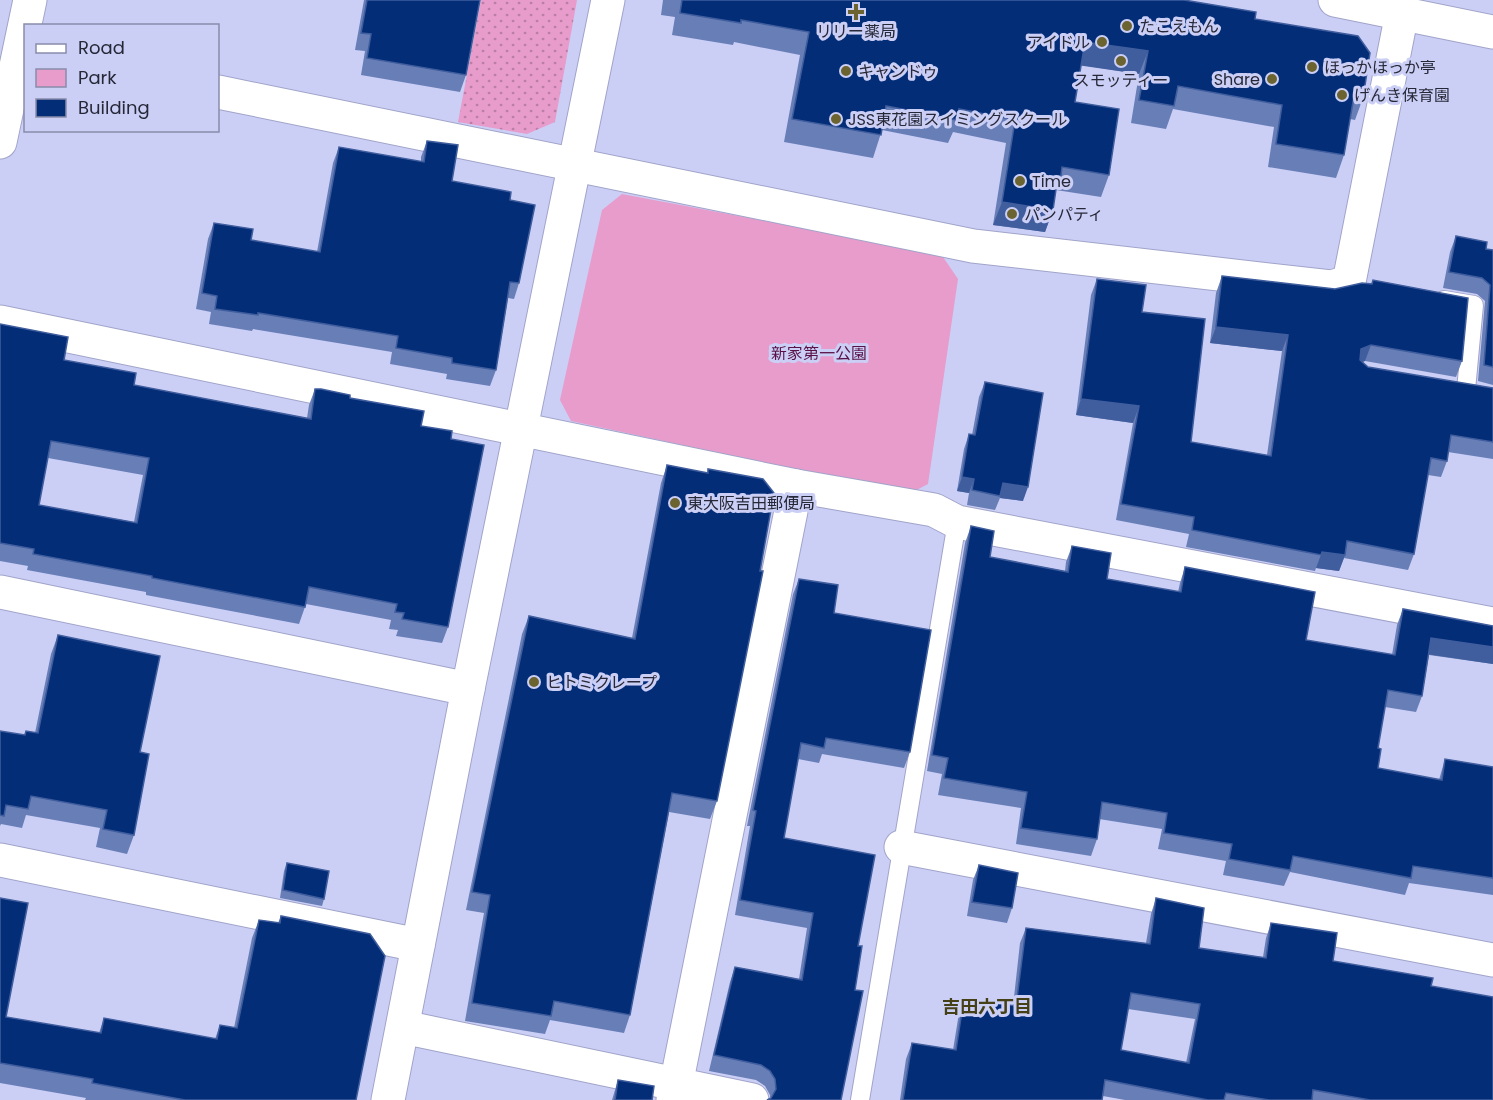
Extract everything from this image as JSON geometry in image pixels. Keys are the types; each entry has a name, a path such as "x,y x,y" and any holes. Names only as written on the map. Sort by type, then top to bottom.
{"street":[{"path":"0,142 15,51 30,0"},
{"path":"388,1100 468,689 577,164 608,0"},
{"path":"1335,0 1493,32"},
{"path":"219,92 973,246 1331,287 1360,284 1402,13"},
{"path":"0,322 796,486 934,510 957,522 1493,624"},
{"path":"674,1091 796,486"},
{"path":"0,592 468,689"},
{"path":"901,847 1493,960"},
{"path":"0,860 418,945"},
{"path":"403,1027 674,1091 752,1100"}],"lane":[{"path":"1429,297 1474,305 1475,392 1444,386"},
{"path":"860,1100 957,522"}],"green space":[{"path":"481,0 577,0 555,122 527,134 458,122"},
{"name":"新家第一公園","path":"622,194 941,254 958,279 928,484 909,494 571,421 560,400 602,210"}],"building":[{"path":"367,0 480,0 466,75 367,58 371,34 361,33"},
{"path":"682,0 1184,0 1256,12 1255,19 1358,36 1370,53 1363,98 1354,96 1344,155 1276,144 1282,105 1178,86 1174,106 1139,100 1148,51 1085,42 1075,102 1119,109 1109,175 1062,167 1061,176 1058,176 1053,210 1002,202 1015,120 959,109 957,120 886,106 881,135 792,119 809,32 741,20 741,23 680,13"},
{"path":"427,141 458,145 452,181 511,192 510,200 535,205 519,283 510,282 496,370 452,363 452,358 396,348 398,336 258,313 258,315 215,309 217,296 202,293 214,223 253,229 251,240 320,252 339,147 424,162"},
{"path":"1456,236 1487,242 1486,249 1493,250 1493,367 1484,365 1490,285 1482,278 1449,272"},
{"path":"1222,276 1335,289 1362,283 1372,284 1373,280 1468,298 1462,361 1371,345 1361,349 1360,360 1368,367 1493,388 1493,442 1451,435 1447,461 1431,458 1414,554 1347,541 1345,555 1322,552 1321,555 1192,530 1194,517 1121,504 1139,406 1081,399 1097,279 1146,285 1142,312 1205,319 1191,442 1271,456 1288,335 1216,327"},
{"path":"0,324 68,337 64,360 136,373 134,385 311,419 315,389 321,389 350,395 350,398 424,411 421,426 452,431 451,439 484,445 448,627 402,619 404,613 395,612 397,604 309,587 305,607 33,554 34,549 0,543","holes":["51,441 149,458 137,523 39,505"]},
{"path":"985,382 1043,393 1028,487 1003,483 1000,496 972,490 974,479 962,477 969,434 975,435"},
{"path":"667,465 708,473 708,469 763,479 774,493 760,571 763,571 717,801 672,793 630,1015 554,1001 551,1016 472,1003 490,895 472,892 529,616 635,639"},
{"path":"971,526 994,531 990,557 1068,572 1072,546 1111,553 1107,579 1181,592 1185,567 1315,592 1306,640 1395,655 1403,609 1493,626 1493,647 1431,638 1422,696 1388,690 1378,748 1381,749 1378,768 1442,780 1445,759 1493,767 1493,878 1413,866 1411,878 1293,856 1290,870 1229,859 1232,844 1164,833 1167,813 1102,802 1097,839 1021,828 1027,792 944,778 948,758 932,755"},
{"path":"799,579 838,585 834,613 931,630 910,752 826,738 824,748 801,743 784,838 875,855 858,946 862,946 855,990 863,991 841,1100 767,1100 771,1098 776,1089 775,1079 770,1071 761,1065 714,1055 735,967 802,980 813,913 740,900 756,811 753,810"},
{"path":"58,635 160,656 140,752 149,754 134,835 103,829 107,810 31,796 28,809 6,805 4,816 0,815 0,731 25,735 26,731 38,733"},
{"path":"287,863 329,871 324,899 283,890"},
{"path":"979,865 1018,873 1012,908 972,902"},
{"path":"0,898 28,903 6,1017 101,1033 104,1018 217,1039 220,1025 237,1028 259,920 280,923 281,916 370,934 385,956 356,1100 185,1100 92,1083 93,1079 0,1063"},
{"path":"1156,898 1204,908 1199,948 1266,958 1271,923 1337,933 1333,961 1433,978 1431,986 1493,997 1493,1100 1370,1100 1313,1090 1312,1100 1269,1100 1226,1093 1224,1100 1208,1100 1105,1080 1102,1100 903,1100 912,1043 956,1050 964,998 1016,1006 1026,928 1150,944","holes":["1131,993 1200,1004 1189,1063 1121,1050"]},
{"path":"618,1080 654,1086 652,1100 615,1100"}],"place":[{"name":"リリー薬局","path":"856,12"},
{"name":"たこえもん","path":"1127,26"},
{"name":"アイドル","path":"1102,42"},
{"name":"スモッティー","path":"1121,61"},
{"name":"ほっかほっか亭","path":"1312,67"},
{"name":"キャンドゥ","path":"846,71"},
{"name":"Share","path":"1272,79"},
{"name":"げんき保育園","path":"1342,95"},
{"name":"JSS東花園スイミングスクール","path":"836,119"},
{"name":"Time","path":"1020,181"},
{"name":"パンパティ","path":"1012,214"},
{"name":"東大阪吉田郵便局","path":"675,503"},
{"name":"ヒトミクレープ","path":"534,682"}],"district":[{"name":"吉田六丁目","path":"987,1006"}]}
